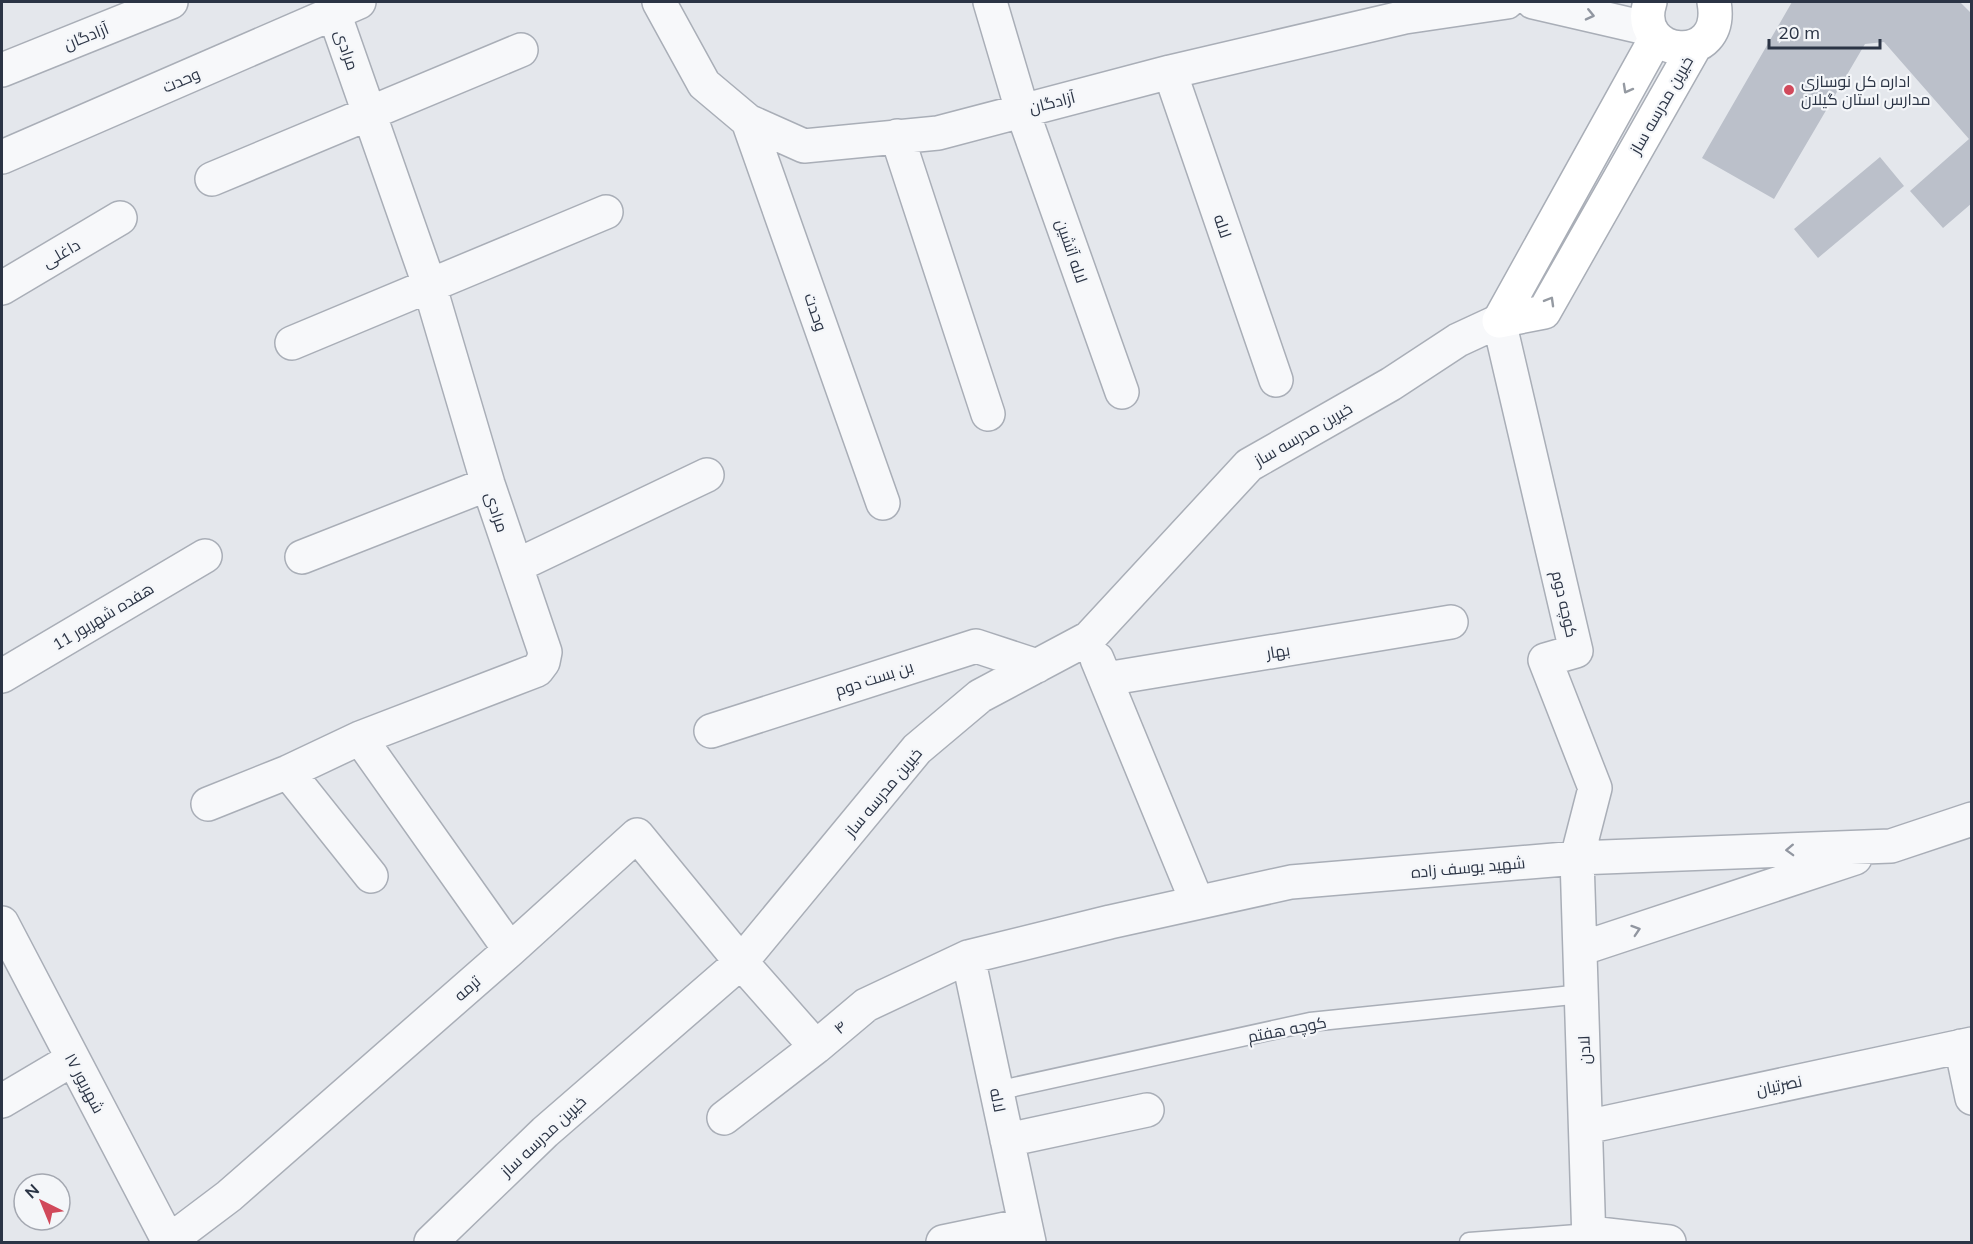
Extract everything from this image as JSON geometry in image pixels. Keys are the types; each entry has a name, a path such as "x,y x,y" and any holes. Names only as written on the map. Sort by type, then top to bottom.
{"main road":[{"name":"خیرین مدرسه ساز","path":"1499,321 1544,312 1695,46 1704,41 1713,29 1716,16 1714,2"},
{"path":"1499,321 1652,23 1677,49 1695,46"}],"street":[{"name":"آزادگان","path":"2,69 171,2"},
{"name":"آزادگان","path":"659,2 704,84 748,122 804,146 938,133 1406,9 1507,2"},
{"name":"لاله آتشین","path":"990,2 1022,110 1122,392"},
{"path":"1533,2 1652,23"},
{"name":"وحدت","path":"2,157 347,7"},
{"name":"مرادی","path":"208,804 288,772 360,738 537,669 543,662 545,652 488,484 429,284 369,113 347,7"},
{"path":"213,179 521,50"},
{"name":"لاله","path":"1170,72 1276,380"},
{"name":"وحدت","path":"748,122 883,503"},
{"path":"897,136 988,414"},
{"path":"292,343 606,212"},
{"name":"داغلی","path":"2,288 120,218"},
{"name":"خیرین مدرسه ساز","path":"431,1242 545,1132 741,962 917,749 980,696 1089,638 1249,465 1391,384 1458,340 1499,321"},
{"name":"کوچه دوم","path":"1499,321 1576,651 1545,660 1595,788 1577,858"},
{"path":"516,566 707,475"},
{"path":"302,557 488,484"},
{"name":"هفده شهریور 11","path":"2,676 205,556"},
{"name":"بهار","path":"1106,679 1451,622"},
{"path":"1089,638 1197,902"},
{"name":"بن بست دوم","path":"711,731 976,646 1037,666"},
{"path":"360,738 510,950"},
{"path":"288,772 370,876"},
{"name":"شهید یوسف زاده","path":"968,957 1291,882 1577,858 1891,846 1971,819"},
{"name":"ترمه","path":"169,1242 229,1196 510,950 637,835 741,962"},
{"path":"1580,949 1891,846"},
{"name":"لادن","path":"1577,858 1589,1238"},
{"name":"۱۷ شهریور","path":"2,923 169,1242"},
{"name":"لاله","path":"968,957 1027,1234"},
{"name":"۴","path":"724,1118 867,1005 968,957"},
{"path":"741,962 816,1047"},
{"path":"1966,1045 1971,1098"},
{"name":"نصرتیان","path":"1586,1127 1966,1045"},
{"path":"2,1101 73,1059"},
{"path":"1007,1140 1147,1110"},
{"path":"943,1242 1027,1234"},
{"path":"1589,1238 1668,1242"}],"lane":[{"name":"کوچه هفتم","path":"996,1091 1310,1022 1582,994"},
{"path":"1469,1242 1589,1238"}],"building":[{"name":"اداره کل نوسازی مدارس استان گیلان","path":"1792,2 1960,2 1972,14 1972,203 1943,228 1910,191 1969,139 1884,42 1865,44 1774,199 1702,158"},
{"path":"1880,157 1904,186 1818,258 1794,229"}],"place":[{"name":"اداره کل نوسازی مدارس استان گیلان","path":"1789,90"}]}
